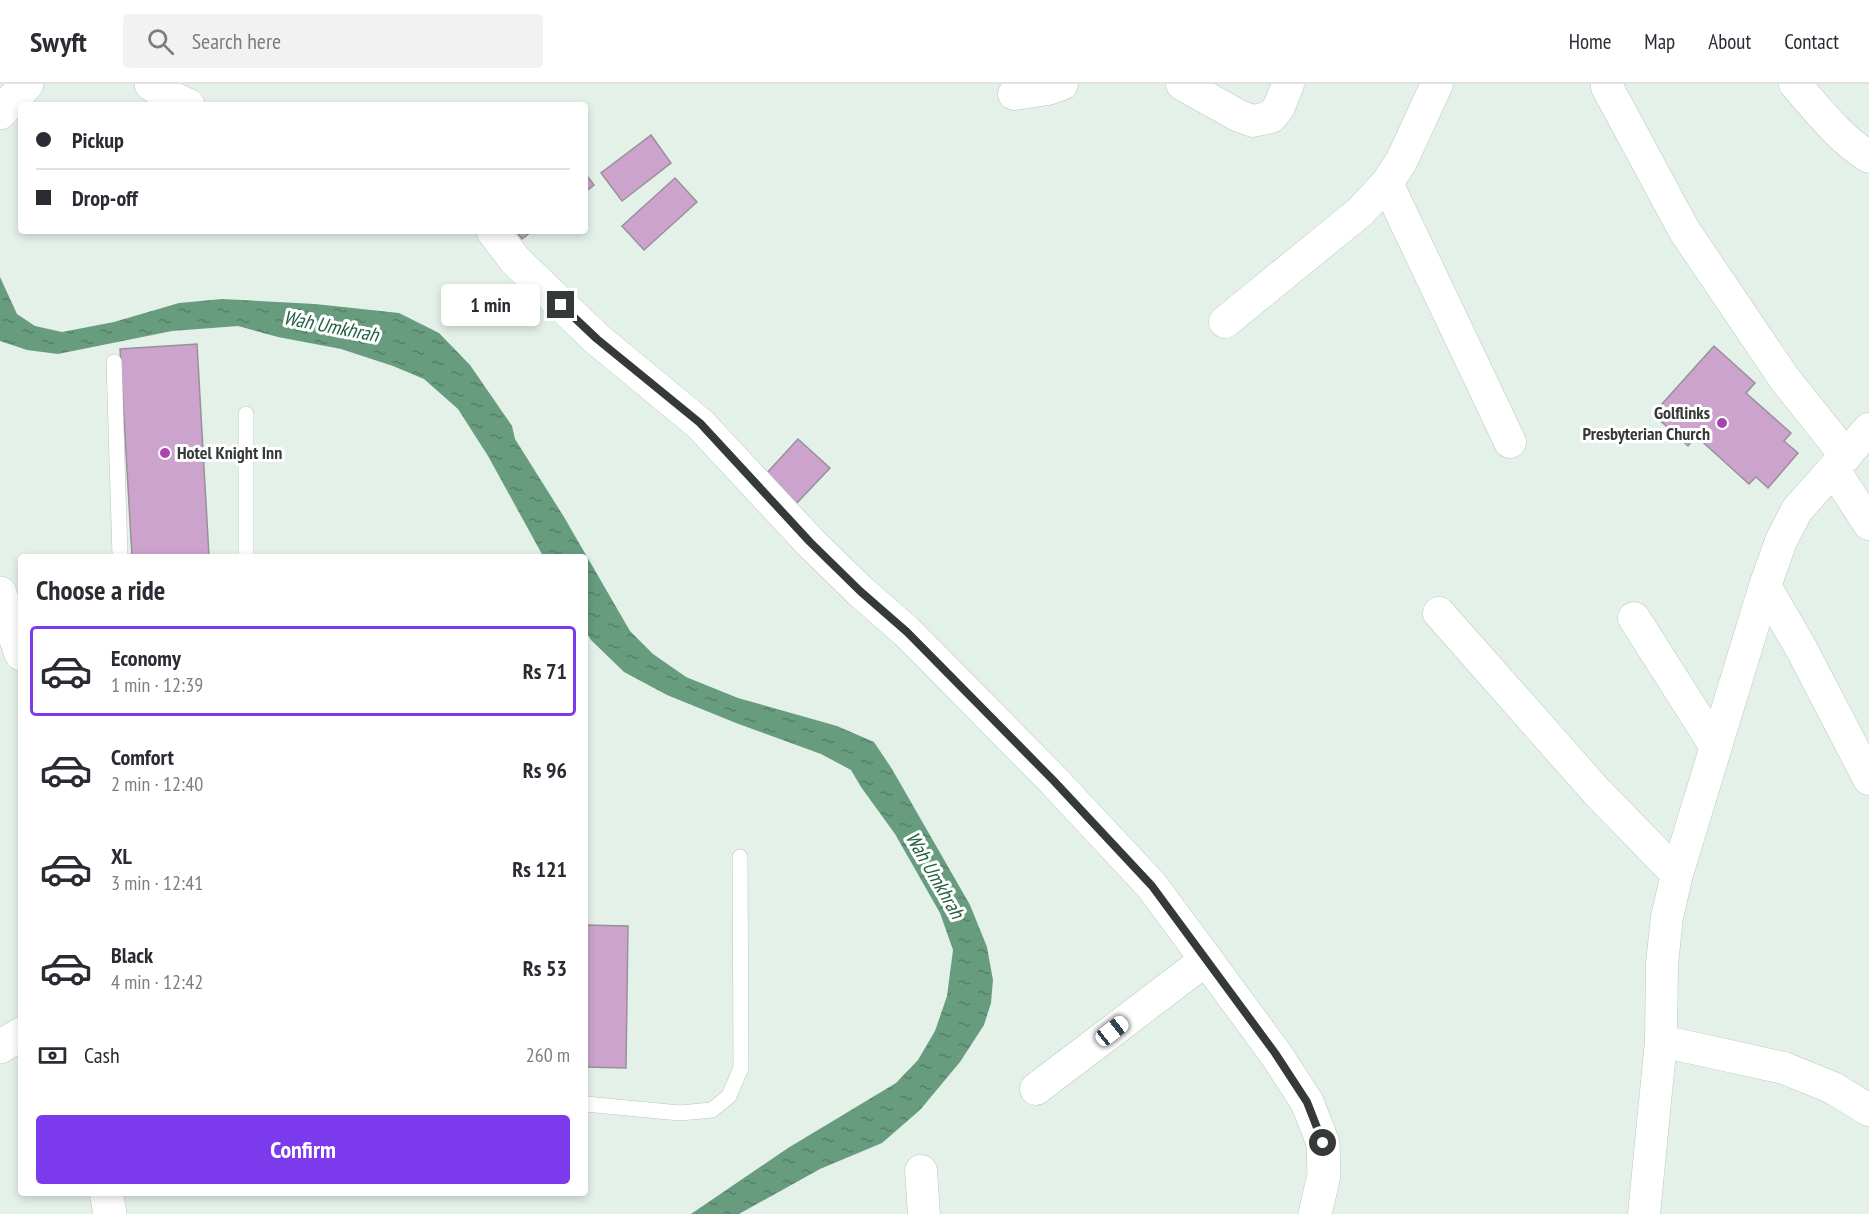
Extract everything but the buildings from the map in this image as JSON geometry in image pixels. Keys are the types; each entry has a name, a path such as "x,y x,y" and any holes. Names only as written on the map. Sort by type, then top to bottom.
{"street":[{"path":"0,113 27,84"},
{"path":"151,84 181,102"},
{"path":"1014,94 1048,89 1062,84"},
{"path":"1182,84 1239,116 1253,121 1271,117 1279,107 1288,84"},
{"path":"1225,322 1360,212 1387,183 1401,162 1437,84"},
{"path":"1795,84 1831,125 1869,158"},
{"path":"1607,87 1684,230 1840,463 1869,524"},
{"path":"1387,183 1510,442"},
{"path":"495,234 515,260 590,332 700,423 810,542 860,591 907,632 1053,780 1152,886 1275,1053 1307,1102 1323,1143 1324,1175 1315,1214"},
{"path":"1644,1214 1661,1041 1662,964 1667,917 1677,874 1765,586 1781,542 1797,510 1869,429"},
{"path":"1765,586 1802,650 1869,779"},
{"path":"0,593 18,645"},
{"path":"1439,613 1597,792 1677,874"},
{"path":"1634,618 1716,747"},
{"path":"1036,1089 1207,959"},
{"path":"0,1047 18,1037"},
{"path":"1661,1041 1784,1068 1833,1088 1869,1110"},
{"path":"921,1171 924,1214"},
{"path":"107,1196 110,1214"}],"lane":[{"path":"114,362 120,554"},
{"path":"246,414 246,554"},
{"path":"588,1104 680,1113 712,1110 729,1096 741,1068 740,857"}],"water":[{"name":"Wah Umkhrah","path":"0,277 17,314 35,326 62,332 114,322 179,303 222,299 315,304 399,313 439,333 470,365 512,426 515,439 585,554 542,554 488,456 458,409 424,379 393,366 341,349 278,337 238,326 172,331 58,354 27,350 0,341"},
{"name":"Wah Umkhrah","path":"588,558 630,631 653,654 686,677 738,698 837,726 874,742 892,769 970,905 987,947 993,980 991,1003 984,1025 960,1062 920,1110 882,1143 820,1169 739,1214 691,1214 788,1148 896,1083 918,1060 935,1031 947,996 953,950 940,913 895,834 851,770 821,754 667,695 624,672 588,635"}],"place":[{"name":"Golflinks Presbyterian Church","path":"1722,423"},
{"name":"Hotel Knight Inn","path":"165,453"}],"route":[{"path":"561,305 597,339 700,423 810,542 860,591 907,632 1053,780 1152,886 1275,1053 1307,1102 1323,1143"}]}
